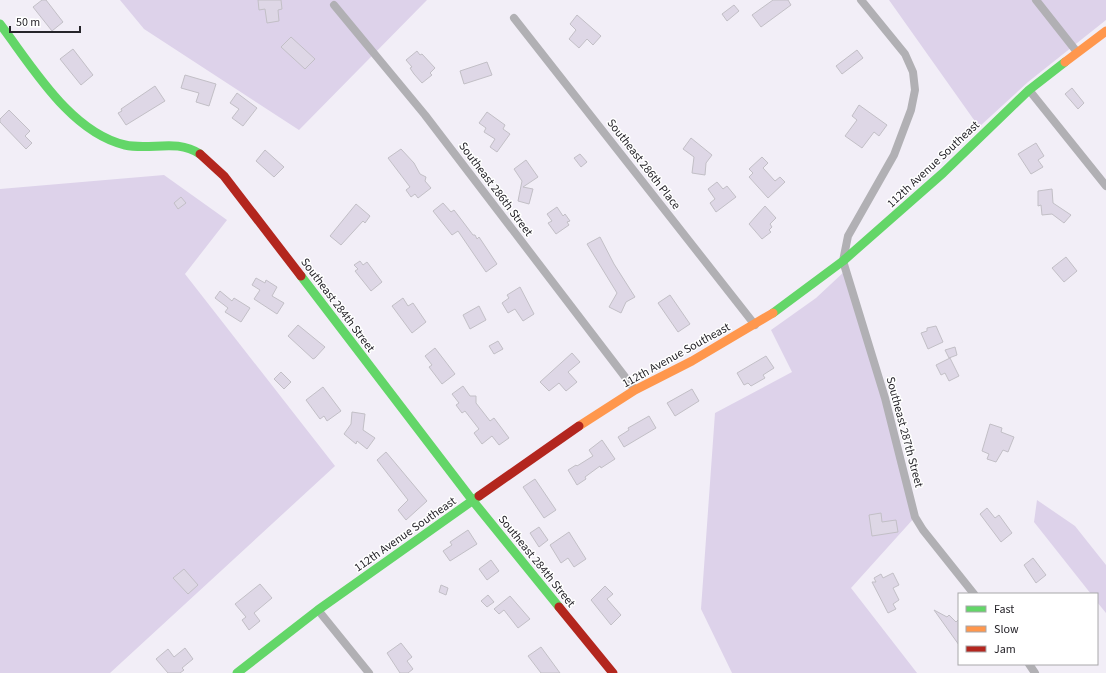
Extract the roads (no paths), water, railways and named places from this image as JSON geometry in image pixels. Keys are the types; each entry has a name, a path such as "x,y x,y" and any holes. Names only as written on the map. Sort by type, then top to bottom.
{"street":[{"path":"844,261 848,236 894,155 911,110 915,90 913,72 905,54 861,0"},
{"path":"1036,0 1077,52"},
{"name":"Southeast 286th Street","path":"334,5 425,115 635,390"},
{"name":"Southeast 286th Place","path":"514,18 755,325"},
{"name":"Southeast 284th Street","path":"0,24 62,102 81,122 95,132 125,144 135,146 174,145 187,148 210,160 224,176 473,501 613,673"},
{"name":"112th Avenue Southeast","path":"237,673 318,610 588,420 635,390 755,325 781,308 844,261 943,173 1029,90 1106,31"},
{"path":"1029,90 1106,186"},
{"name":"Southeast 287th Street","path":"844,261 885,398 915,517 923,530 973,593"},
{"path":"318,610 368,673"}]}
